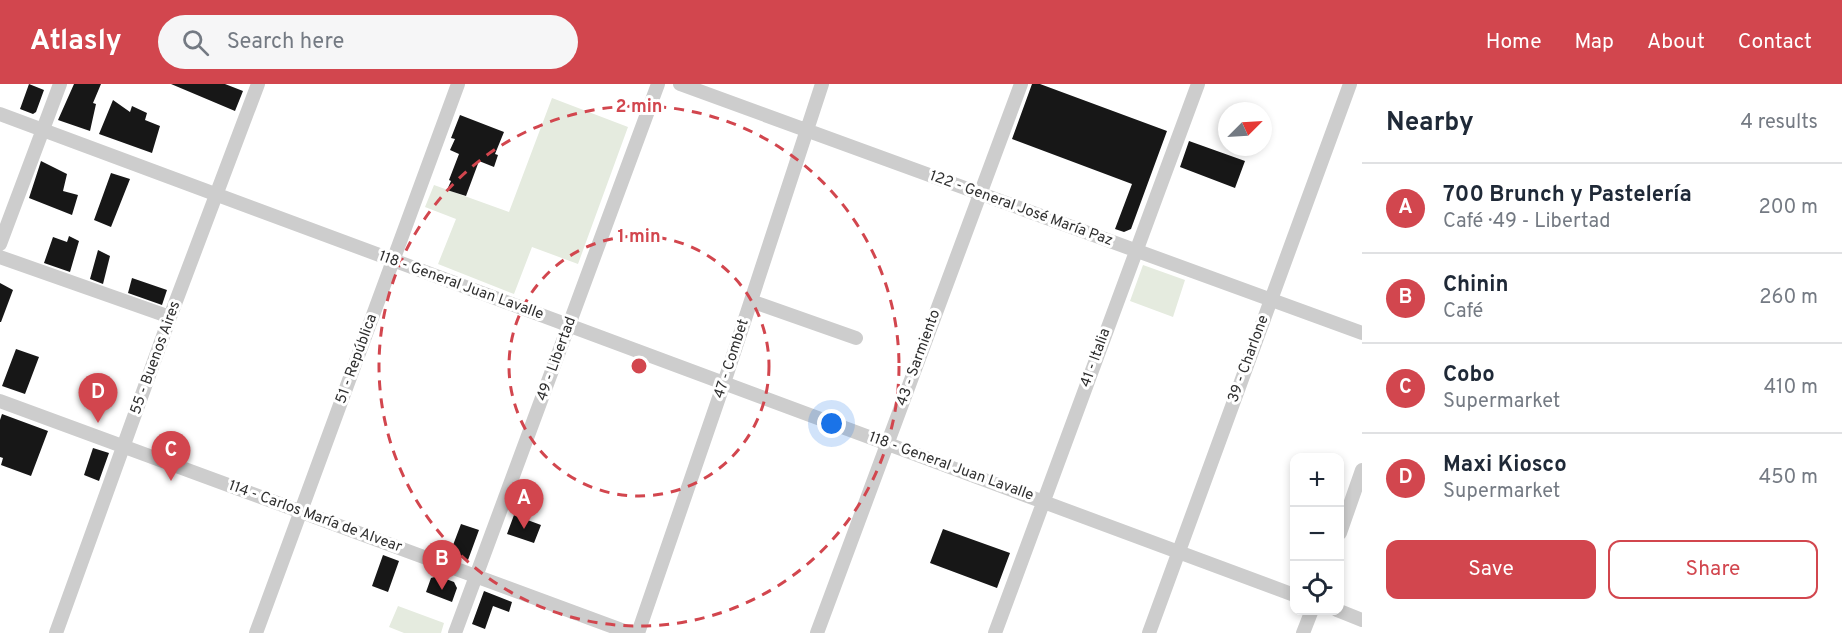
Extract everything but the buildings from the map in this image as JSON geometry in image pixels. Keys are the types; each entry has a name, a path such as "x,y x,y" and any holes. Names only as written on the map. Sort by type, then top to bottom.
{"street":[{"path":"0,244 60,84"},
{"name":"55 - Buenos Aires","path":"56,633 170,317 258,84"},
{"name":"51 - República","path":"256,633 458,84"},
{"name":"49 - Libertad","path":"455,633 658,84"},
{"name":"122 - General José María Paz","path":"680,84 1362,333"},
{"name":"47 - Combet","path":"638,633 724,383 822,84"},
{"name":"43 - Sarmiento","path":"817,633 1021,84"},
{"name":"41 - Italia","path":"995,633 1198,84"},
{"name":"39 - Charlone","path":"1149,633 1350,84"},
{"name":"118 - General Juan Lavalle","path":"0,114 1290,594"},
{"path":"0,258 170,317"},
{"path":"751,302 856,338"},
{"name":"114 - Carlos María de Alvear","path":"0,401 630,633"},
{"path":"1344,522 1362,470"},
{"path":"1344,613 1362,620"},
{"path":"1303,633 1310,615"}],"shaded area":[{"path":"552,98 628,127 578,264 532,247 514,294 438,264 456,219 425,207 434,185 509,212"},
{"path":"1143,265 1185,280 1173,317 1130,301"},
{"path":"398,606 444,623 441,633 404,633 389,627"}],"place":[{"name":"Maxi Kiosco","path":"98,423"},
{"name":"Cobo","path":"171,481"},
{"name":"700 Brunch y Pastelería","path":"524,529"},
{"name":"Chinin","path":"442,590"}]}
